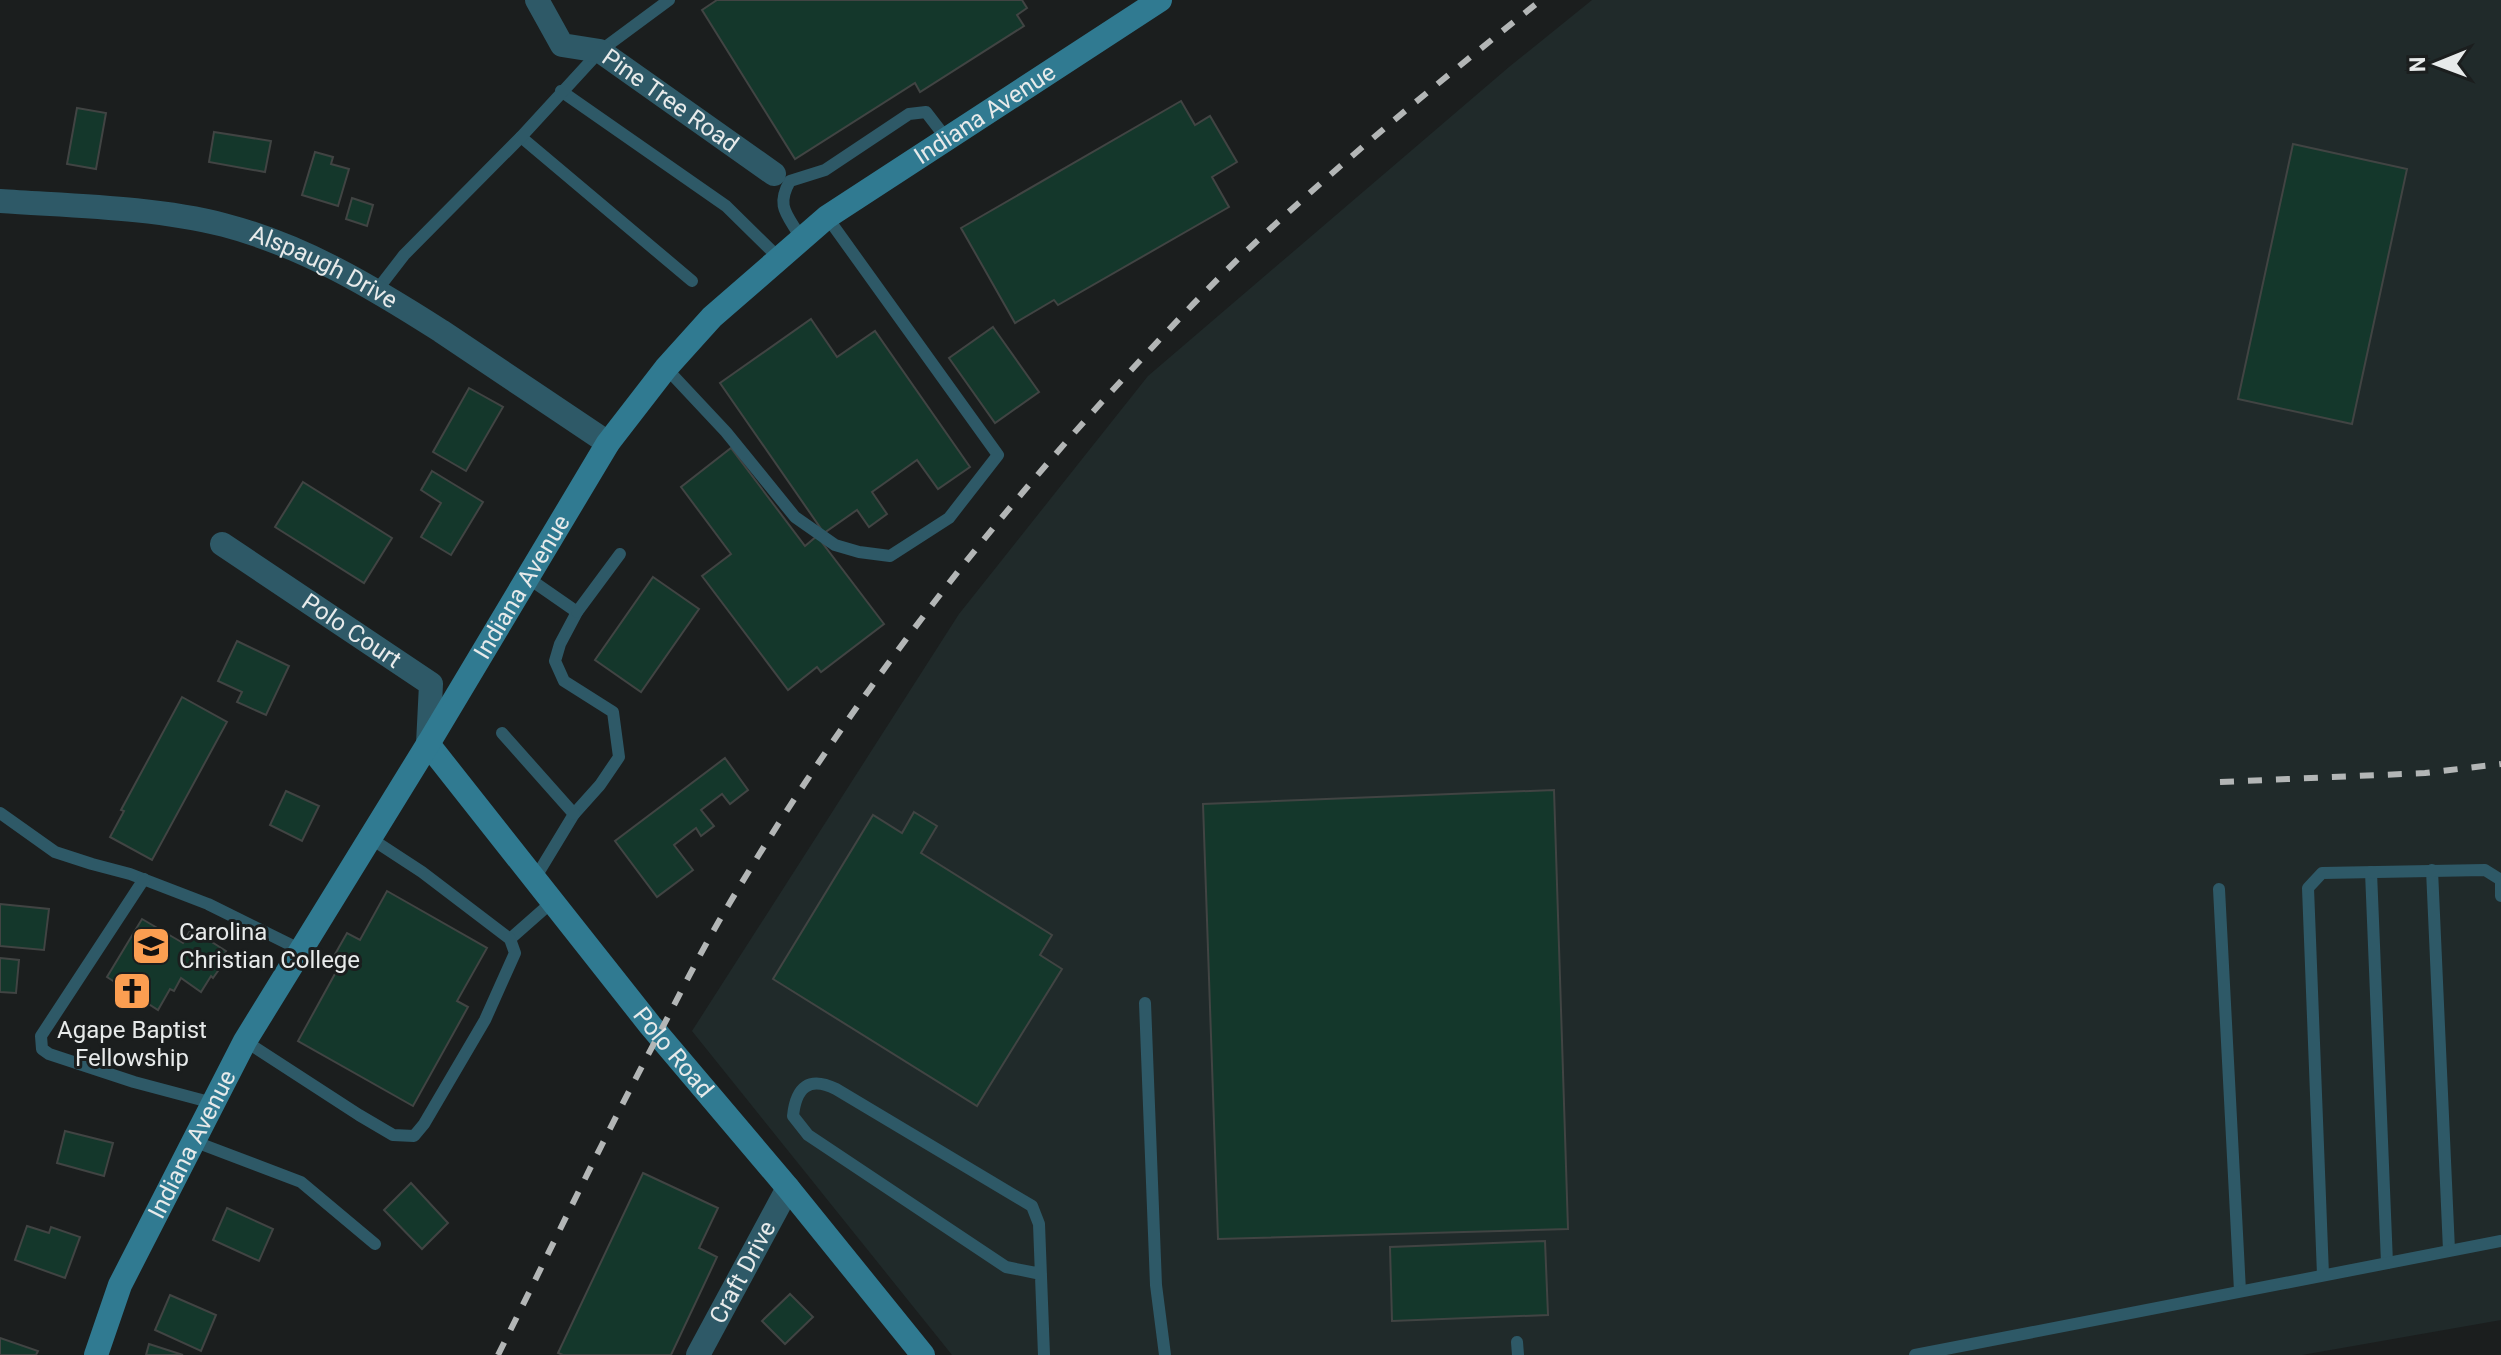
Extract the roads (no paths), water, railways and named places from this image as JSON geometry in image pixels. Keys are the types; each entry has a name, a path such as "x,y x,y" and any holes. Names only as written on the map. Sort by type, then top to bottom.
{"main road":[{"name":"Indiana Avenue","path":"96,1355 120,1285 245,1041 608,443 666,368 712,317 827,217 1160,0"},
{"name":"Polo Road","path":"428,744 650,1025 788,1188 923,1355"}],"street":[{"name":"Pine Tree Road","path":"537,0 562,45 600,51 774,174"},
{"name":"Alspaugh Drive","path":"0,201 170,215 221,224 271,239 319,259 377,290 608,443"},
{"name":"Polo Court","path":"222,544 431,684 428,744"},
{"name":"Craft Drive","path":"698,1355 788,1188"}],"lane":[{"path":"377,290 404,255 521,137 600,51 669,0"},
{"path":"561,91 726,206 779,258"},
{"path":"801,238 782,204 783,193 790,181 825,170 909,114 926,112 946,138"},
{"path":"521,137 692,281"},
{"path":"666,368 726,432 795,517 835,545 890,556 949,518 998,455 827,217"},
{"path":"534,880 574,814 600,785 619,757 613,712 564,681 555,661 560,644 577,612 620,554"},
{"path":"528,578 577,612"},
{"path":"502,733 574,814"},
{"path":"0,813 55,852 144,879 208,904 301,950"},
{"path":"245,1041 393,1135 414,1136 424,1124 485,1020 515,953 510,939 422,872 370,838"},
{"path":"2432,870 2449,1250"},
{"path":"2323,1275 2308,888 2322,873 2485,870 2501,880 2501,896"},
{"path":"2371,872 2387,1263"},
{"path":"144,879 41,1036 42,1049 134,1082 213,1103"},
{"path":"2219,889 2240,1291"},
{"path":"510,939 552,902"},
{"path":"1145,1003 1156,1285 1165,1355"},
{"path":"1041,1274 1006,1267 808,1135 793,1116 794,1099 801,1089 813,1082 836,1089 1032,1206 1039,1224 1041,1274 1044,1355"},
{"path":"193,1141 301,1182 375,1244"},
{"path":"1915,1355 2501,1241"}],"railway":[{"path":"498,1355 617,1115 719,921 860,702 965,563 1077,430 1240,257 1432,88 1541,0"},
{"path":"2220,782 2425,773 2501,764"}],"place":[{"name":"Carolina Christian College","path":"151,946"},
{"name":"Agape Baptist Fellowship","path":"132,991"}]}
